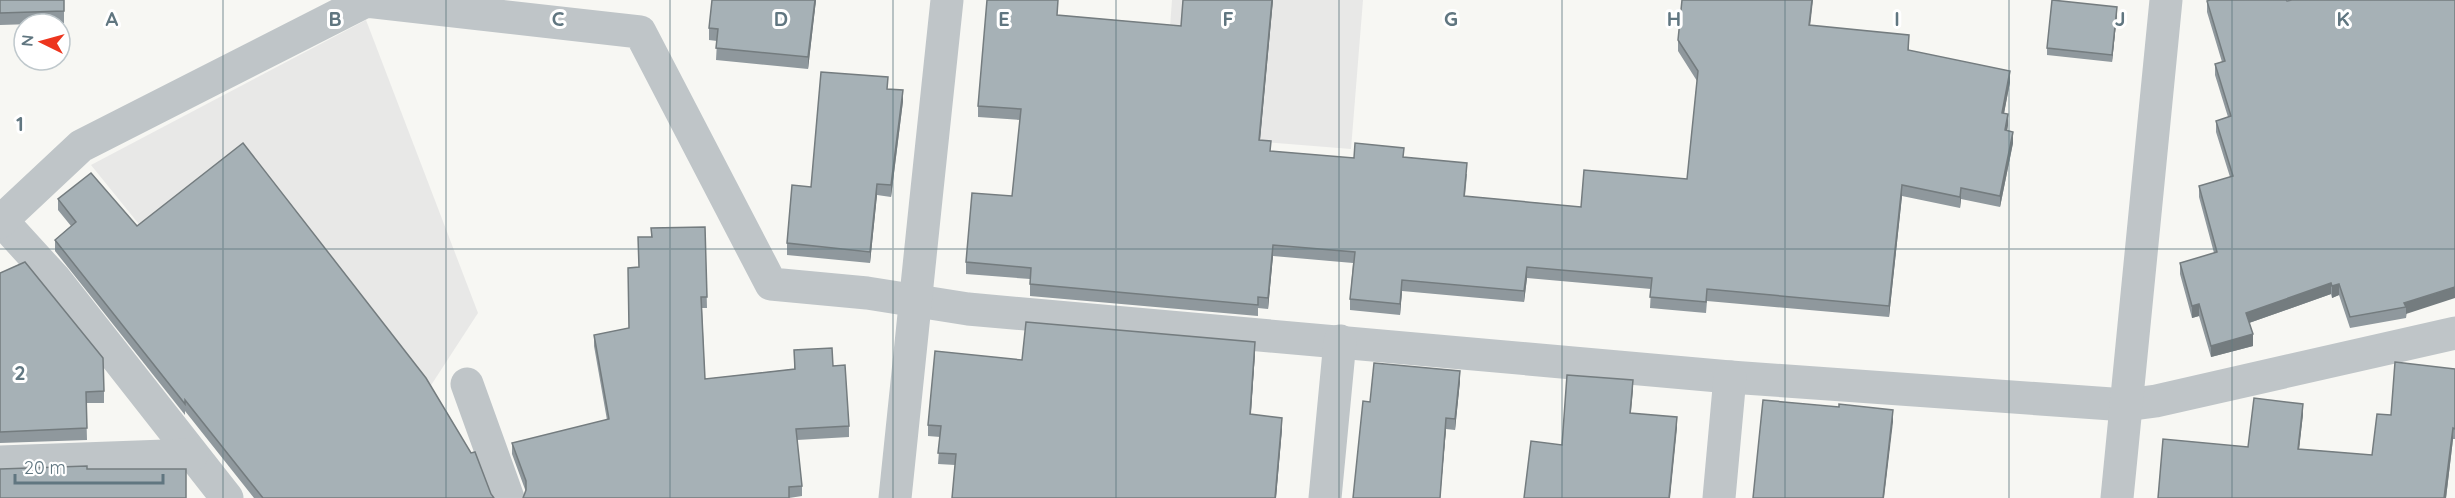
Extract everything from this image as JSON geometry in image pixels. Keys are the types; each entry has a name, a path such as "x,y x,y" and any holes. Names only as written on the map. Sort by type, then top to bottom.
{"street":[{"path":"895,498 947,0"},
{"path":"2117,498 2166,0"},
{"path":"227,498 55,279 0,221 81,146 366,1 640,32 771,284 867,293 968,309 1730,377 2126,405 2156,401 2455,333"},
{"path":"1325,498 1340,341"},
{"path":"1719,498 1730,377"},
{"path":"467,384 508,498"},
{"path":"0,462 192,455"}],"shaded area":[{"path":"1172,0 1363,0 1351,149 1162,134"},
{"path":"366,20 478,313 359,496 91,165"}],"building":[{"path":"0,0 64,0 64,11 0,13"},
{"path":"712,0 815,0 808,57 716,48 718,29 709,28"},
{"path":"987,0 1058,0 1057,15 1181,26 1183,0 1272,0 1259,140 1271,141 1270,151 1354,158 1355,143 1404,148 1403,157 1467,163 1464,196 1581,207 1584,170 1687,179 1698,71 1678,40 1682,0 1812,0 1809,25 1909,35 1908,50 2010,71 2002,113 2008,114 2005,130 2013,132 2000,196 1961,188 1960,197 1902,185 1889,306 1707,289 1706,302 1650,297 1652,278 1527,267 1524,291 1402,280 1400,304 1350,299 1355,252 1273,245 1268,298 1258,297 1258,305 1030,284 1031,268 966,262 972,193 1012,196 1021,109 978,106"},
{"path":"2052,0 2117,7 2112,55 2047,48"},
{"path":"2455,0 2455,287 2404,303 2406,307 2350,317 2339,284 2332,286 2331,283 2246,313 2253,334 2211,346 2199,304 2192,306 2180,263 2217,252 2199,186 2233,176 2216,121 2231,116 2215,64 2225,61 2207,1"},
{"path":"821,72 888,77 887,89 903,90 891,185 877,184 870,252 787,243 792,185 811,187"},
{"path":"243,143 426,378 471,453 475,452 494,498 263,498 55,240 76,222 58,199 91,173 137,226"},
{"path":"705,227 707,297 701,297 705,379 795,369 794,350 832,348 833,366 845,365 849,426 796,429 802,486 789,487 789,498 523,498 526,481 512,443 609,419 594,335 629,328 628,268 639,267 638,237 652,237 651,228"},
{"path":"25,262 103,358 104,391 86,392 87,428 0,432 0,273"},
{"path":"1026,322 1255,342 1250,414 1282,418 1275,498 952,498 956,454 938,453 941,426 928,425 935,351 1022,360"},
{"path":"2395,362 2455,369 2455,429 2453,428 2444,498 2158,498 2163,439 2248,447 2254,398 2303,404 2298,449 2372,455 2377,414 2391,415"},
{"path":"1374,363 1460,371 1455,419 1446,418 1440,498 1353,498 1363,401 1370,402"},
{"path":"1567,375 1633,380 1630,413 1677,417 1669,498 1524,498 1531,441 1562,445"},
{"path":"1763,400 1839,407 1839,404 1893,410 1883,498 1753,498"},
{"path":"87,466 87,469 186,469 186,498 0,498 0,469"}]}
